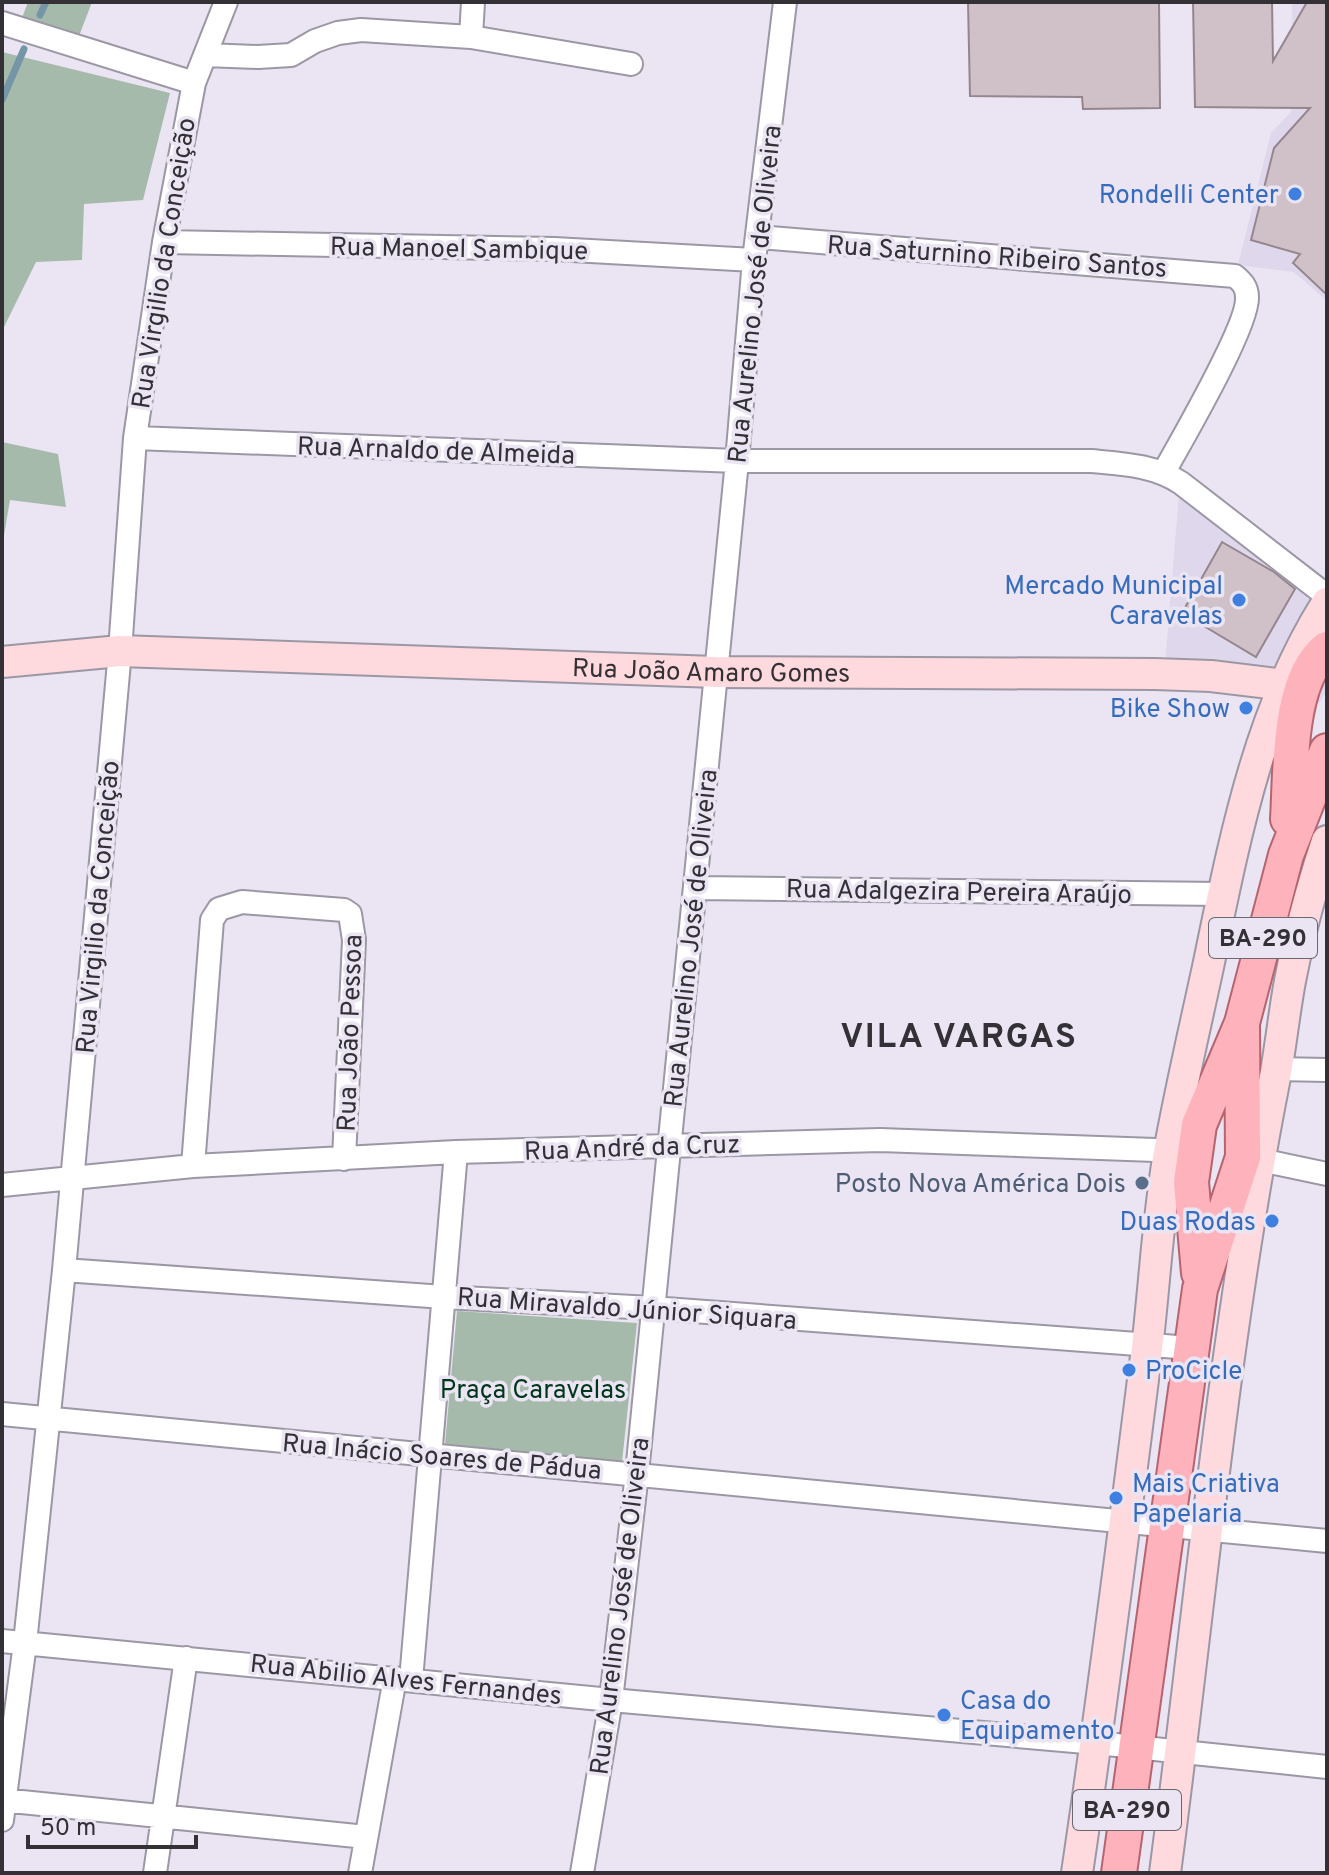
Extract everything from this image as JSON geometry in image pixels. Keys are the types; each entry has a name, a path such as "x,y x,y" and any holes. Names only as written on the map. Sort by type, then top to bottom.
{"main road":[{"path":"1286,855 1295,725 1293,685 1325,652"},
{"path":"1295,725 1310,736 1327,738"},
{"name":"BA-290","path":"1200,1289 1185,1161 1242,1023 1286,855 1327,751"},
{"name":"BA-290","path":"1119,1873 1200,1289 1245,1157 1242,1023"},
{"path":"1185,1161 1203,1188 1214,1190 1245,1157 1228,1116 1203,1117"}],"street":[{"name":"Rua Virgilio da Conceição","path":"3,1807 25,1643 64,1270 120,651 135,438 164,242 194,83 226,2"},
{"path":"471,37 473,2"},
{"name":"Rua Aurelino José de Oliveira","path":"582,1873 611,1700 637,1473 754,260 785,2"},
{"path":"2,23 194,83"},
{"path":"205,55 291,55 315,41 338,33 361,30 471,37 631,64"},
{"name":"Rua Saturnino Ribeiro Santos","path":"758,237 1235,276 1243,284 1247,295 1246,307 1229,348 1164,472"},
{"name":"Rua Manoel Sambique","path":"164,242 554,249 754,260"},
{"name":"Rua Arnaldo de Almeida","path":"135,438 737,461 1091,461 1164,472"},
{"path":"1164,472 1327,596"},
{"path":"1077,1873 1097,1743 1148,1344 1185,1161 1223,894 1250,785 1293,685 1306,637 1327,603"},
{"name":"Rua João Amaro Gomes","path":"2,662 120,651 716,672 1155,674 1293,685"},
{"path":"1165,1873 1245,1157 1276,1069 1290,982 1318,893 1327,841"},
{"name":"Rua Adalgezira Pereira Araújo","path":"695,888 1223,894"},
{"name":"Rua João Pessoa","path":"193,1166 212,920 219,909 242,902 344,910 350,914 354,932 344,1159"},
{"path":"1276,1069 1327,1070"},
{"name":"Rua André da Cruz","path":"2,1185 193,1166 456,1152 880,1140 1185,1161"},
{"path":"360,1873 403,1679 431,1455 456,1152"},
{"path":"1245,1157 1327,1174"},
{"name":"Rua Miravaldo Júnior Siquara","path":"64,1270 444,1297 652,1308 1191,1348"},
{"name":"Rua Inácio Soares de Pádua","path":"2,1414 1327,1541"},
{"name":"Rua Abilio Alves Fernandes","path":"2,1641 1327,1767"},
{"path":"155,1873 186,1658"},
{"path":"3,1807 162,1817 366,1837"}],"shaded area":[{"name":"Rondelli Center","path":"1292,2 1327,2 1327,301 1294,272 1238,265 1271,133 1291,112"},
{"path":"1179,494 1327,598 1327,691 1315,709 1165,664"}],"green space":[{"path":"28,2 92,2 79,36 22,18"},
{"path":"2,52 170,93 143,200 84,204 82,260 36,262 2,331"},
{"path":"2,442 58,454 66,507 10,500 3,541"},
{"name":"Praça Caravelas","path":"457,1311 637,1323 621,1471 444,1455"}],"building":[{"path":"968,2 1159,2 1160,108 1083,109 1082,97 970,96"},
{"path":"1193,2 1272,2 1273,61 1307,2 1327,2 1327,295 1293,263 1300,254 1251,240 1274,148 1310,108 1195,107"},
{"name":"Mercado Municipal Caravelas","path":"1222,542 1274,572 1295,589 1256,657 1182,613"}],"waterway":[{"path":"40,15 46,2"},
{"path":"2,100 24,49"}],"place":[{"name":"Rondelli Center","path":"1295,194"},
{"name":"Mercado Municipal Caravelas","path":"1239,600"},
{"name":"Bike Show","path":"1246,708"},
{"name":"Posto Nova América Dois","path":"1142,1183"},
{"name":"Duas Rodas","path":"1272,1221"},
{"name":"ProCicle","path":"1129,1370"},
{"name":"Mais Criativa Papelaria","path":"1116,1498"},
{"name":"Casa do Equipamento","path":"944,1715"}],"district":[{"name":"VILA VARGAS","path":"959,1035"}]}
